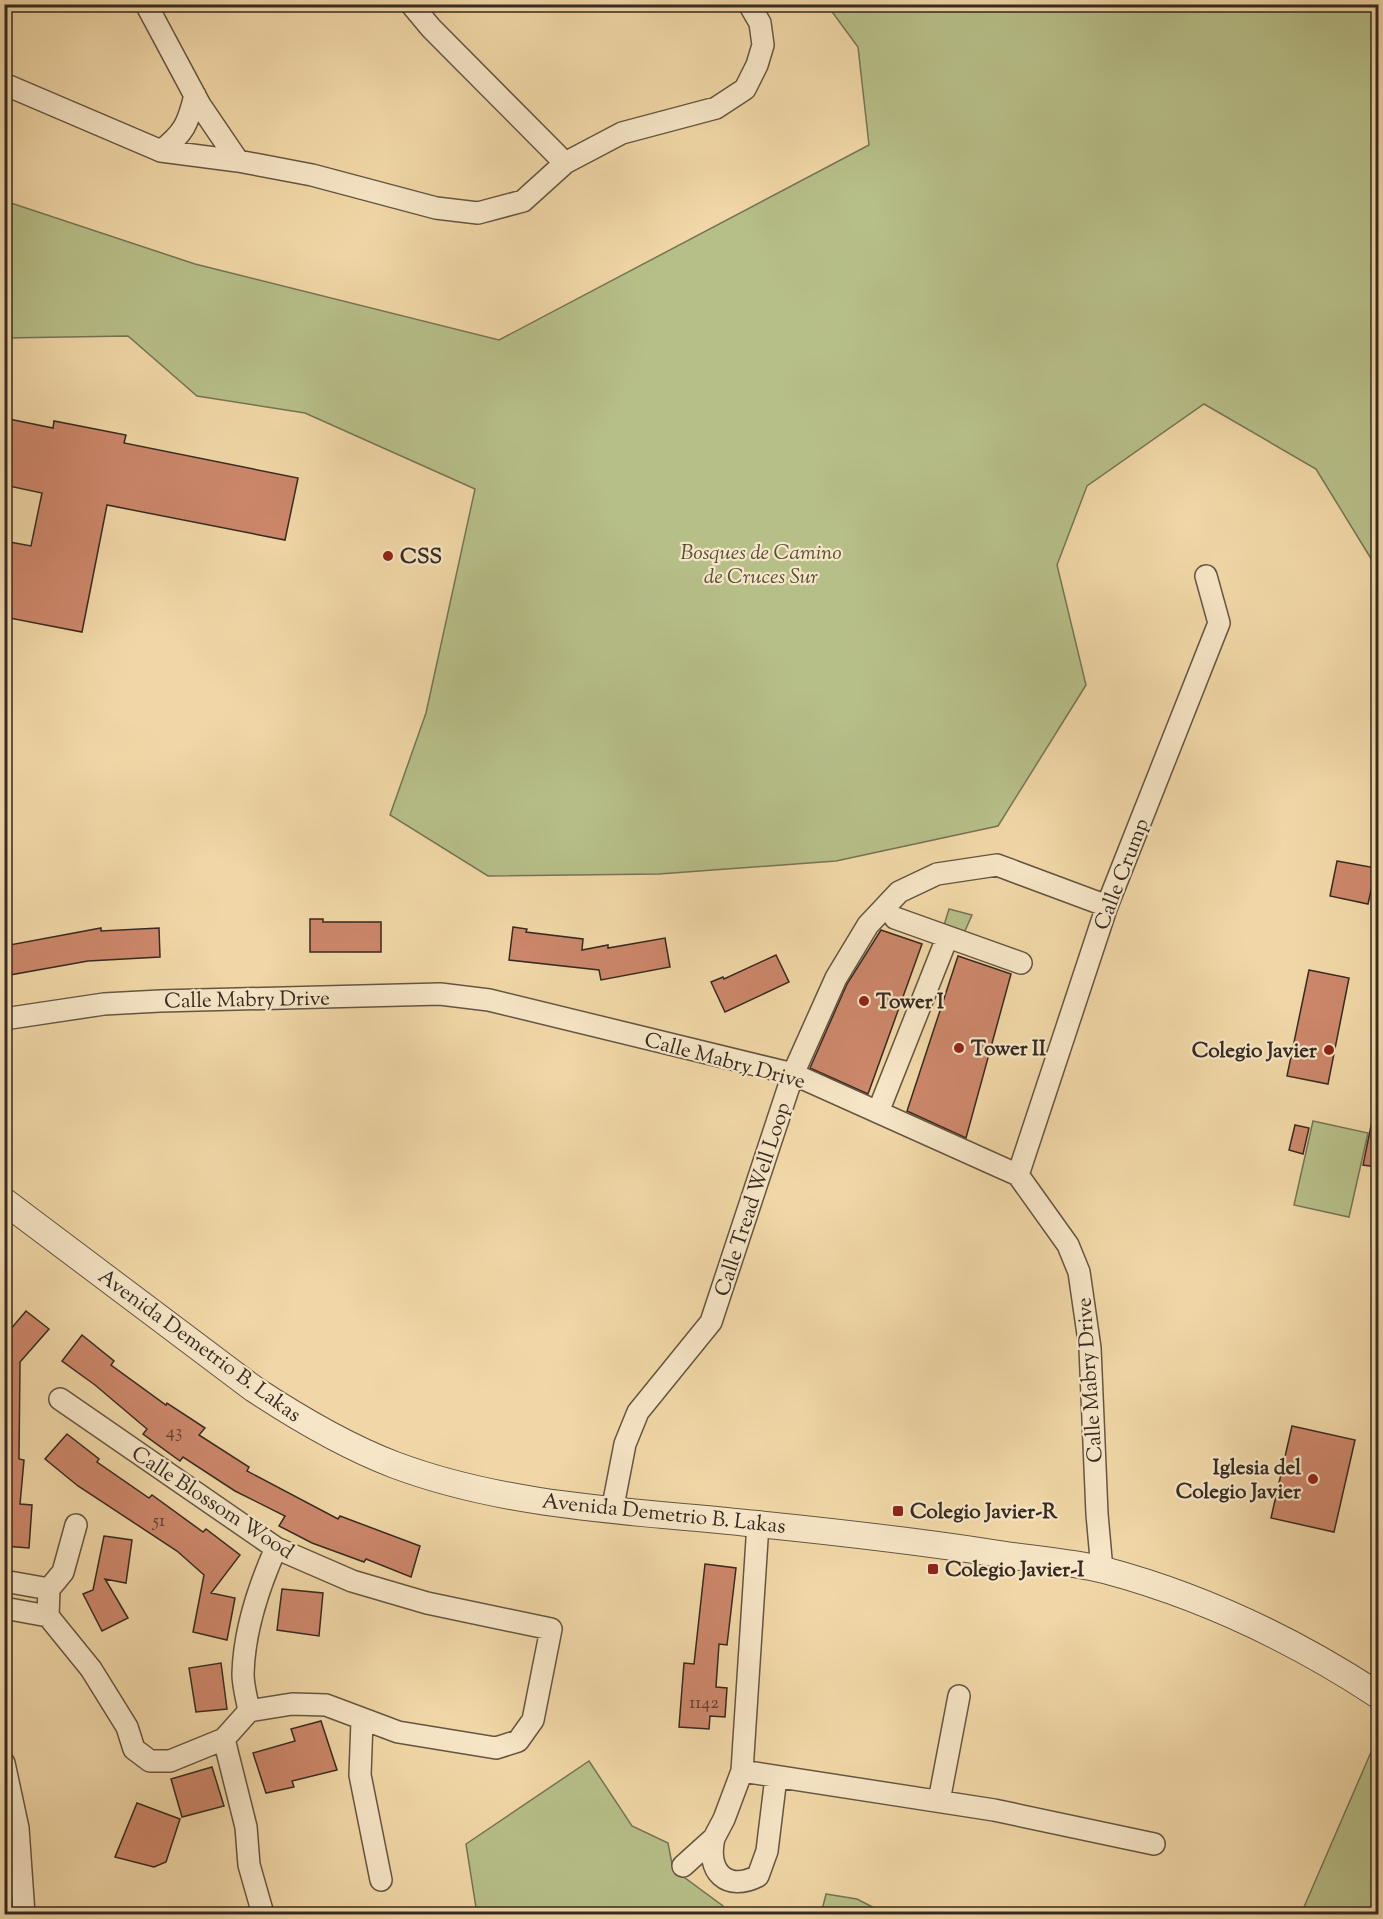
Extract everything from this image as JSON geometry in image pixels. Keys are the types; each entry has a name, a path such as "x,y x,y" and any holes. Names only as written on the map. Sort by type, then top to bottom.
{"street":[{"path":"146,4 195,95 238,161"},
{"path":"411,4 431,28 565,163"},
{"path":"4,84 161,151 238,161 312,175 436,208 478,213 523,201 565,163 622,133 716,108 745,89 757,66 763,45 760,23 749,4"},
{"path":"161,151 179,137 189,121 195,95"},
{"name":"Calle Crump","path":"1018,1175 1107,906 1219,623 1206,576"},
{"name":"Calle Tread Well Loop","path":"612,1511 625,1444 638,1412 711,1322 793,1074 836,978 868,925 899,892 937,874 958,869 997,865 1107,906"},
{"path":"895,918 1021,963"},
{"path":"878,1112 947,938"},
{"name":"Calle Mabry Drive","path":"4,1019 104,1004 160,1001 440,994 489,1000 534,1009 793,1074 1018,1175 1068,1245 1079,1272 1090,1348 1097,1514 1102,1570"},
{"name":"Avenida Demetrio B. Lakas","path":"4,1201 254,1389 293,1415 354,1447 395,1465 493,1492 612,1511 758,1524 967,1549 1102,1570 1221,1610 1326,1662 1378,1695"},
{"name":"Calle Blossom Wood","path":"60,1399 276,1548 363,1584 427,1603 551,1629 533,1720 518,1741 496,1748 398,1732 362,1720"},
{"path":"758,1524 742,1771 727,1813 714,1838 710,1854 712,1865 725,1879 746,1882 758,1876 767,1851 776,1777"},
{"path":"48,1616 49,1589 63,1572 76,1525"},
{"path":"249,1711 243,1677 244,1654 263,1578 276,1548"},
{"path":"4,1581 49,1589"},
{"path":"4,1608 48,1616 91,1669 127,1727 134,1749 150,1761 170,1761 224,1740 249,1711 292,1704 326,1706 362,1720 360,1775 381,1880"},
{"path":"939,1801 959,1696"},
{"path":"224,1740 246,1827 249,1865 263,1914"},
{"path":"4,1763 18,1828 24,1914"},
{"path":"742,1771 994,1810 1154,1844"},
{"path":"683,1866 714,1838"}],"green space":[{"name":"Bosques de Camino de Cruces Sur","path":"827,5 1378,5 1378,570 1316,469 1204,404 1087,486 1057,565 1086,685 998,826 836,861 659,874 488,876 390,815 426,713 475,489 305,413 197,396 128,336 5,338 5,201 195,264 499,340 869,145 858,47"},
{"path":"949,909 972,915 960,942 941,935"},
{"path":"1313,1121 1368,1133 1349,1217 1294,1205"},
{"path":"1378,1736 1378,1914 1301,1914"},
{"path":"589,1761 632,1826 668,1843 673,1869 723,1906 725,1914 477,1914 466,1844"},
{"path":"826,1894 857,1899 886,1914 821,1914"}],"building":[{"path":"4,418 53,428 54,421 126,435 124,443 298,478 285,540 107,505 82,632 4,617 4,541 31,546 42,493 4,485"},
{"path":"1337,861 1376,868 1368,904 1330,896"},
{"path":"310,919 323,919 323,922 381,922 381,952 310,952"},
{"path":"513,927 527,929 526,932 583,939 582,950 665,938 670,967 601,980 599,970 509,960"},
{"path":"101,928 101,931 159,928 160,957 88,961 4,976 4,946"},
{"name":"Tower I","path":"881,930 922,944 868,1094 810,1068 847,984"},
{"path":"776,955 789,982 725,1012 711,982 723,977 724,979"},
{"name":"Tower II","path":"958,956 1011,974 966,1138 907,1111"},
{"path":"1309,970 1349,978 1328,1084 1287,1076"},
{"path":"1372,1121 1378,1121 1377,1167 1363,1165"},
{"path":"1295,1125 1309,1128 1303,1154 1289,1150"},
{"path":"26,1311 49,1329 20,1362 19,1459 24,1460 20,1504 32,1505 29,1548 4,1546 4,1337"},
{"path":"82,1335 114,1361 111,1365 166,1405 167,1403 205,1428 199,1435 249,1467 247,1471 338,1519 340,1516 420,1546 411,1577 366,1559 364,1562 312,1543 279,1526 285,1516 235,1491 183,1457 180,1461 143,1434 147,1429 95,1385 62,1361"},
{"name":"Iglesia del Colegio Javier","path":"1292,1426 1355,1440 1334,1532 1271,1518"},
{"path":"67,1434 99,1459 97,1462 149,1498 152,1495 203,1532 206,1529 240,1555 211,1593 235,1598 227,1640 193,1632 204,1575 177,1551 78,1486 45,1459"},
{"path":"104,1536 132,1540 126,1583 105,1579 128,1618 102,1631 83,1594 93,1590"},
{"path":"705,1564 736,1568 727,1645 719,1644 716,1687 727,1688 725,1717 710,1716 709,1729 679,1727 684,1663 694,1664"},
{"path":"282,1589 323,1593 319,1636 277,1630"},
{"path":"221,1663 227,1709 196,1712 189,1668"},
{"path":"321,1721 337,1770 292,1781 294,1787 266,1793 253,1753 295,1741 291,1729"},
{"path":"212,1767 224,1806 182,1817 171,1779"},
{"path":"137,1803 180,1819 166,1862 154,1867 115,1857"}],"place":[{"name":"CSS","path":"388,556"},
{"name":"Tower I","path":"864,1001"},
{"name":"Tower II","path":"959,1048"},
{"name":"Colegio Javier","path":"1329,1050"},
{"name":"Iglesia del Colegio Javier","path":"1313,1479"},
{"name":"Colegio Javier-R","path":"898,1511"},
{"name":"Colegio Javier-I","path":"933,1569"}]}
